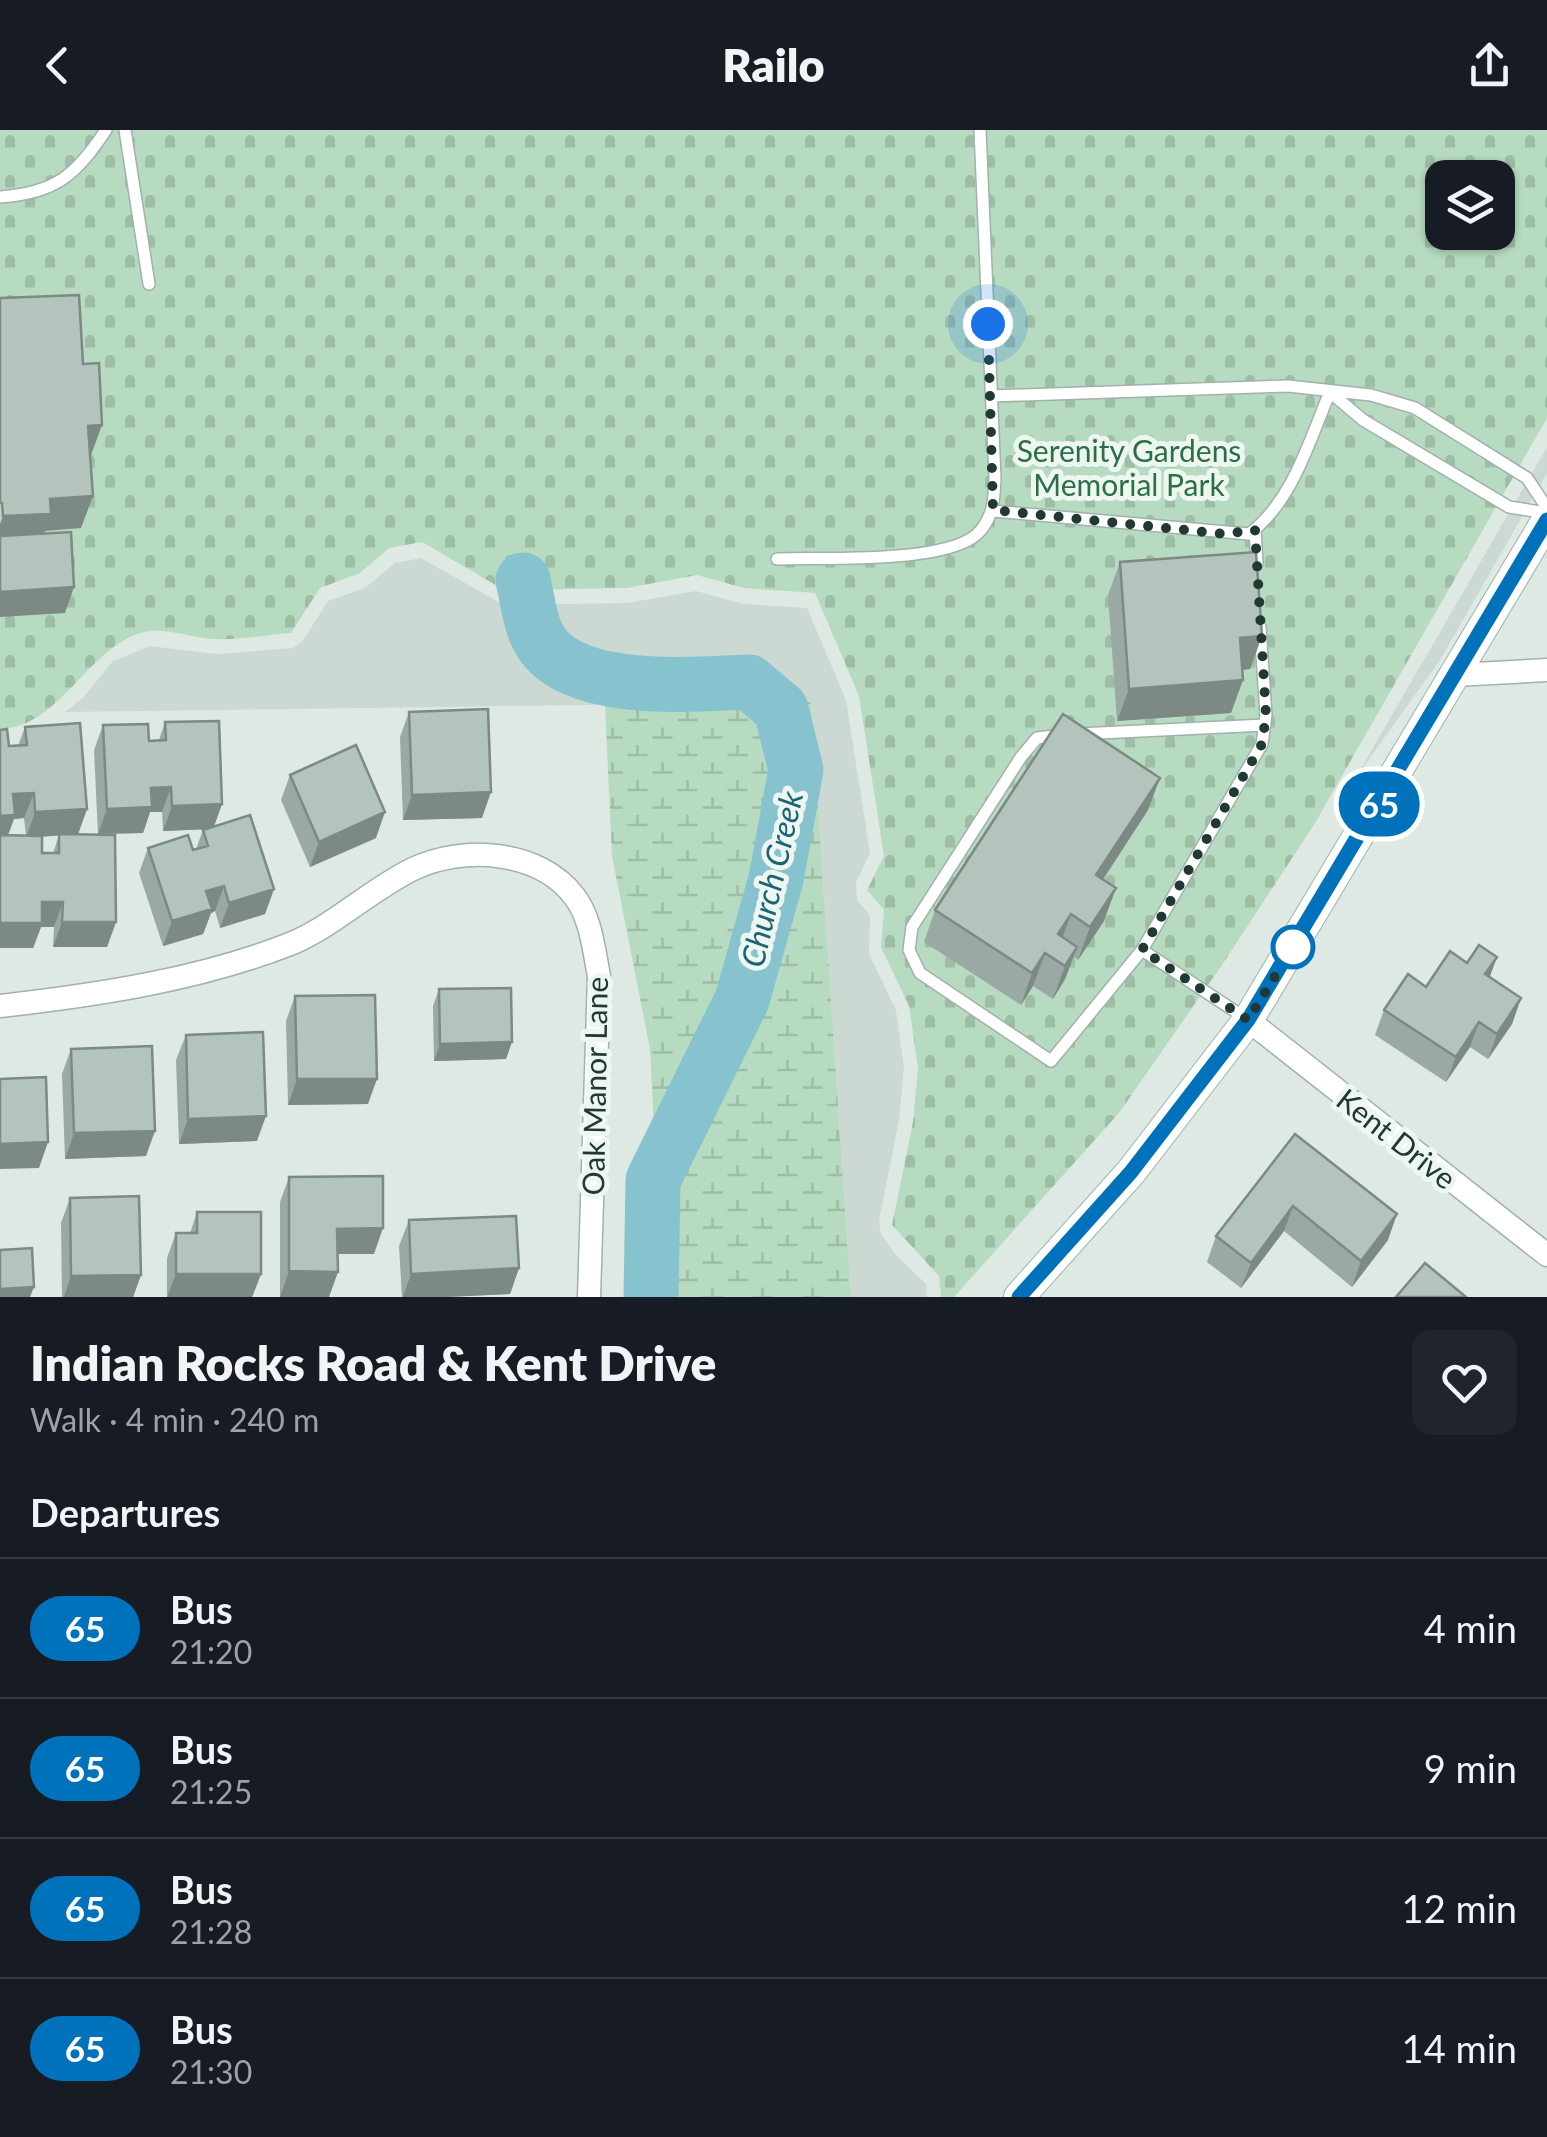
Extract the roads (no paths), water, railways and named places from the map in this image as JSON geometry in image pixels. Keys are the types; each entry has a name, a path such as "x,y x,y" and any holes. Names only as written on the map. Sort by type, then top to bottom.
{"street":[{"path":"1019,1297 1131,1172 1248,1020 1456,675 1547,513"},
{"path":"1456,675 1547,670"},
{"name":"Oak Manor Lane","path":"0,1006 92,996 194,973 292,943 415,868 456,857 507,856 544,870 575,897 589,930 600,976 589,1297"},
{"name":"Kent Drive","path":"1248,1020 1547,1256"}],"lane":[{"path":"0,197 48,188 80,169 106,130"},
{"path":"125,130 148,284"},
{"path":"777,559 932,552 958,546 979,533 993,510 980,130"},
{"path":"992,396 1288,386 1372,395 1415,408 1528,478 1547,513"},
{"path":"1330,392 1363,420 1508,507 1547,513"},
{"path":"993,510 1224,534 1255,530 1286,495 1330,392"},
{"path":"1255,530 1258,585"},
{"path":"1259,604 1265,725 1262,744 1142,950 1050,1061 920,973 909,950 912,927 1036,738 1265,725"},
{"path":"1142,950 1248,1020"}],"waterway":[{"name":"Church Creek","path":"523,580 536,633 551,654 573,668 631,682 749,682 781,709 796,770 776,879 742,1000 653,1180 651,1297"}],"park label":[{"name":"Serenity Gardens Memorial Park","path":"1129,467"}]}
